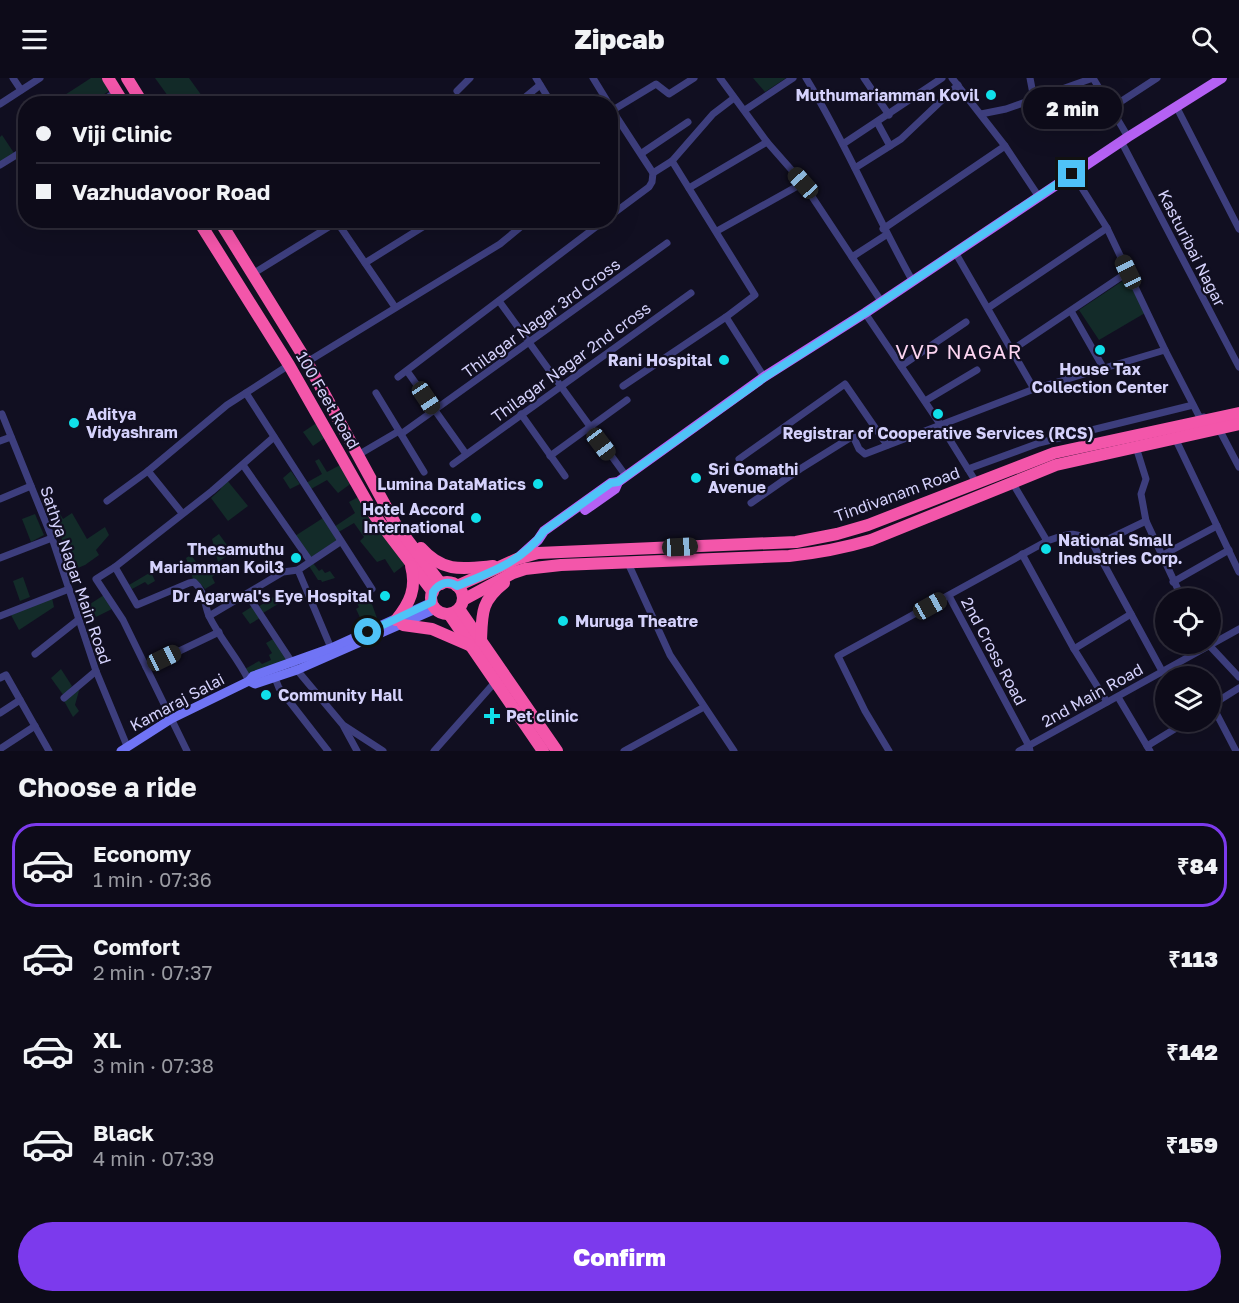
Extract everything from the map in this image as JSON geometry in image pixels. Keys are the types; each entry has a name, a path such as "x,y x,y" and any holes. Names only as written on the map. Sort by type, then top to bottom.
{"highway":[{"path":"108,78 119,96"},
{"path":"127,78 138,96"},
{"name":"100 Feet Road","path":"203,228 289,364 375,516 435,597"},
{"name":"100 Feet Road","path":"224,228 307,362 435,597"},
{"name":"Tindivanam Road","path":"457,586 514,567 528,555 548,552 796,542 837,534 868,525 1054,453 1239,411"},
{"path":"396,525 407,532 429,558 444,566 471,570 735,559 820,553 871,540 1056,465 1239,424"},
{"path":"410,564 413,575 413,592 400,623 432,629 477,644 557,751"},
{"path":"457,607 514,567"},
{"path":"477,644 482,612 487,600 506,580 514,567"},
{"path":"457,607 460,590 449,583 435,597 457,607 496,681 543,751"}],"main road":[{"path":"514,567 538,540 548,536 615,489 622,479 765,377 865,313 1124,139 1222,78"},
{"name":"Kamaraj Salai","path":"124,749 171,719 249,681 253,676 295,667 400,623 435,597"},
{"name":"Kamaraj Salai","path":"249,681 255,684 275,678 332,648 400,623"}],"street":[{"path":"13,78 21,90"},
{"path":"0,104 40,78"},
{"path":"593,78 604,96"},
{"path":"618,103 655,81 669,94 694,78"},
{"path":"720,78 767,142 803,183 881,302"},
{"path":"745,110 793,78"},
{"path":"806,78 843,144 885,232 912,280"},
{"path":"864,78 889,115"},
{"path":"843,144 942,78"},
{"path":"952,78 1005,146 1039,196"},
{"path":"1030,78 1034,99"},
{"path":"981,114 1006,109 1093,78"},
{"name":"Kasturibai Nagar","path":"1093,78 1111,108 1124,139 1239,367"},
{"path":"1111,108 1157,78"},
{"path":"457,91 467,79"},
{"path":"524,96 538,81 547,96"},
{"path":"855,168 890,146 958,86"},
{"path":"110,96 116,92"},
{"path":"653,173 672,161 708,118 734,98"},
{"path":"1177,108 1239,229"},
{"path":"618,117 653,173 652,182 618,210"},
{"path":"642,153 688,122"},
{"path":"877,122 890,146"},
{"path":"689,188 767,142"},
{"path":"852,256 1005,146"},
{"path":"0,165 18,154"},
{"path":"623,386 756,295 672,161"},
{"path":"1072,174 1107,228 1200,418 1239,411"},
{"path":"717,231 803,183"},
{"path":"254,273 327,228"},
{"path":"342,228 395,307"},
{"path":"365,263 421,228"},
{"path":"307,362 500,244 519,228"},
{"path":"398,378 595,228"},
{"path":"988,308 1107,228"},
{"name":"Thilagar Nagar 3rd Cross","path":"358,455 435,411 667,243"},
{"path":"955,252 1034,389"},
{"path":"1012,351 1128,272"},
{"name":"Thilagar Nagar 2nd cross","path":"453,464 691,293"},
{"path":"499,301 589,427 622,479"},
{"path":"1071,311 1104,369"},
{"path":"865,313 925,401 976,482"},
{"path":"726,317 765,377"},
{"path":"901,366 966,322"},
{"path":"751,503 853,436 859,449 865,454 1034,389 1165,350"},
{"path":"107,501 148,471 227,405 289,364"},
{"path":"925,401 977,370"},
{"path":"407,371 466,454"},
{"path":"739,459 845,384 888,445"},
{"path":"246,393 372,589"},
{"path":"376,393 424,472"},
{"path":"550,456 627,400"},
{"path":"968,470 1039,443 1193,405"},
{"name":"Sathya Nagar Main Road","path":"0,415 2,414 52,538 78,620 124,749"},
{"path":"521,414 565,476"},
{"path":"1219,429 1239,467"},
{"path":"0,441 10,437"},
{"path":"186,751 123,620 96,579 134,552 243,465 274,437"},
{"path":"1176,438 1239,572"},
{"path":"1136,447 1146,479 1141,494 1146,521 1176,588"},
{"path":"243,465 310,561"},
{"path":"1007,470 1047,541"},
{"path":"148,471 182,513"},
{"path":"0,499 31,486"},
{"path":"1094,546 1146,521"},
{"path":"1161,556 1217,526"},
{"path":"889,751 865,711 838,656 1022,554 1068,533 1083,536 1094,546 1159,666"},
{"path":"0,558 52,538"},
{"path":"209,616 283,572 298,570 340,542"},
{"path":"1173,582 1229,550"},
{"path":"1022,554 1074,649 1107,702"},
{"path":"628,562 670,655 734,751"},
{"path":"115,567 137,605 194,582 201,590 209,616 241,664 249,681"},
{"path":"298,570 332,648"},
{"path":"0,616 69,589"},
{"path":"247,594 295,667 343,725 357,751"},
{"name":"2nd Cross Road","path":"949,596 1029,748"},
{"path":"1074,649 1131,614"},
{"path":"36,654 78,620"},
{"name":"2nd Main Road","path":"1221,638 1239,629"},
{"path":"146,667 219,632"},
{"name":"2nd Main Road","path":"1171,666 1191,654"},
{"path":"1217,654 1239,677"},
{"path":"64,698 96,671"},
{"path":"0,678 6,675 49,751"},
{"name":"2nd Main Road","path":"1020,751 1155,675"},
{"path":"275,678 279,688 328,751"},
{"path":"434,751 496,681"},
{"path":"1221,700 1239,688"},
{"path":"1118,697 1148,748 1171,732"},
{"path":"0,713 20,700"},
{"path":"624,751 704,707"},
{"path":"1221,724 1236,751"},
{"path":"343,725 383,751"},
{"path":"0,748 35,726"}],"green space":[{"path":"91,78 102,78 109,91 101,96 63,96"},
{"path":"155,78 189,78 202,96 168,96"},
{"path":"753,78 786,78 765,92"},
{"path":"2,135 14,153 0,162 0,137"},
{"path":"1127,278 1145,313 1099,340 1079,310"},
{"path":"318,422 326,437 313,446 303,432"},
{"path":"319,459 327,472 342,464 353,482 338,493 327,480 311,489 306,483 322,474 315,461"},
{"path":"291,471 300,484 290,489 283,478"},
{"path":"226,479 248,506 228,521 211,498 220,490"},
{"path":"360,496 407,563 394,573 385,559 377,562 360,541 364,537 354,523 337,533 334,527 355,513 349,502"},
{"path":"72,513 87,539 105,527 109,535 96,550 99,555 73,570 54,517 60,514 63,519"},
{"path":"35,514 44,535 31,542 22,519"},
{"path":"323,518 337,540 310,558 295,536"},
{"path":"219,534 232,552 218,562 212,539"},
{"path":"191,555 204,573 217,565 223,568 212,577 215,583 205,589 193,579 186,558"},
{"path":"313,563 319,571 322,569 325,573 330,571 335,578 322,582 318,580 309,566"},
{"path":"151,572 155,581 148,585 145,582 132,589 129,585"},
{"path":"23,577 30,597 20,601 13,581"},
{"path":"368,593 378,621 365,628 356,609 359,607 355,600"},
{"path":"104,595 112,609 96,617 90,604"},
{"path":"273,597 278,604 263,613 258,607"},
{"path":"52,598 54,607 19,630 11,615"},
{"path":"253,606 260,618 250,624 242,613"},
{"path":"275,638 290,661 248,675 245,669 259,661 262,664 271,660 269,655 272,653 266,643"},
{"path":"61,669 72,686 64,696 51,678"},
{"path":"80,687 75,705 79,711 73,717 64,701"}],"place":[{"name":"Muthumariamman Kovil","path":"991,95"},
{"name":"House Tax Collection Center","path":"1100,350"},
{"name":"Rani Hospital","path":"724,360"},
{"name":"Registrar of Cooperative Services (RCS)","path":"938,414"},
{"name":"Aditya Vidyashram","path":"74,423"},
{"name":"Sri Gomathi Avenue","path":"696,478"},
{"name":"Lumina DataMatics","path":"538,484"},
{"name":"Hotel Accord International","path":"476,518"},
{"name":"National Small Industries Corp.","path":"1046,549"},
{"name":"Thesamuthu Mariamman Koil3","path":"296,558"},
{"name":"Dr Agarwal's Eye Hospital","path":"385,596"},
{"name":"Muruga Theatre","path":"563,621"},
{"name":"Community Hall","path":"266,695"},
{"name":"Pet clinic","path":"492,716"}],"district":[{"name":"VVP NAGAR","path":"959,352"}],"route":[{"path":"368,632 432,602 433,592 441,584 449,583 457,586 518,559 544,531 611,483 618,482 765,377 1072,174"}]}
